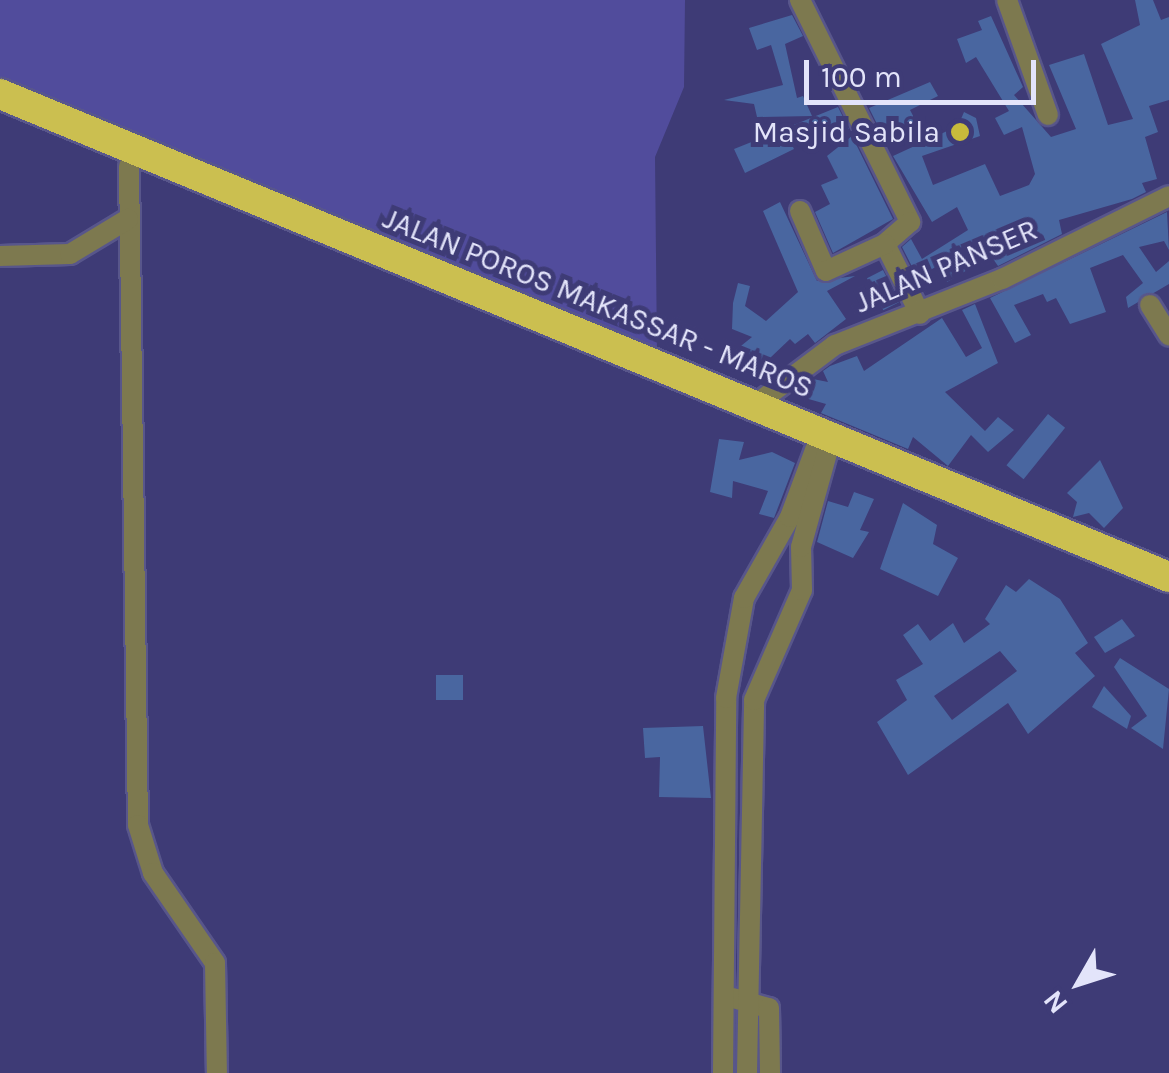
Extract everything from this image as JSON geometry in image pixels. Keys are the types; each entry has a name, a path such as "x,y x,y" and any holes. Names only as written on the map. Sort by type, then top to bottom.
{"highway":[{"name":"JALAN POROS MAKASSAR - MAROS","path":"0,94 230,199 821,452 1169,592"},
{"name":"JALAN POROS MAKASSAR - MAROS","path":"0,112 129,166 230,199 755,404 1169,577"}],"street":[{"path":"800,0 910,222 885,244 826,271 800,211"},
{"path":"1006,0 1048,115"},
{"path":"129,166 138,825 154,873 216,964 217,1073"},
{"name":"JALAN PANSER","path":"755,404 812,357 920,314 1169,196"},
{"path":"1,258 70,254 128,220"},
{"path":"885,244 920,314"},
{"path":"1150,305 1169,335"},
{"path":"723,1073 735,998 754,700 802,590 802,547 821,452"},
{"path":"747,1073 735,998 726,698 744,598 821,452"},
{"path":"735,998 770,1011 770,1073"}],"shaded area":[{"path":"0,0 685,0 684,87 655,157 657,353 0,81"}],"building":[{"path":"1135,0 1153,0 1161,20 1169,17 1169,100 1149,106 1158,132 1145,137 1157,179 1142,183 1146,192 1132,199 1059,220 1062,234 998,266 991,256 947,282 939,265 918,277 926,294 902,247 911,239 922,259 968,230 957,207 932,222 893,156 958,126 964,112 976,118 980,136 922,156 933,185 985,164 1000,196 1029,185 1035,174 1022,127 1004,135 995,118 1009,111 976,57 966,63 957,39 982,30 978,21 991,16 1023,87 1014,95 1051,137 1076,129 1049,65 1084,54 1108,125 1133,119 1101,44 1140,25"},
{"path":"792,15 803,36 785,44 797,98 803,96 812,116 757,117 754,104 724,100 783,85 771,45 757,50 749,28"},
{"path":"930,82 938,96 910,110 919,127 883,136 869,108"},
{"path":"838,107 849,129 790,141 794,149 745,173 734,149"},
{"path":"852,136 893,219 833,253 815,212 830,204 821,185 838,178 827,156"},
{"path":"780,202 817,281 855,276 827,291 846,319 815,343 808,334 795,344 790,339 770,358 777,363 772,375 762,371 755,380 731,354 752,337 732,329 733,303 738,283 750,286 745,306 766,321 798,292 763,211"},
{"path":"1167,212 1169,250 1164,241 1139,247 1156,272 1169,261 1169,284 1128,308 1126,297 1143,283 1123,255 1090,268 1106,312 1070,324 1056,298 1047,302 1043,294 1014,305 1031,335 1015,343 990,298"},
{"path":"883,270 899,302 883,310 867,278"},
{"path":"975,304 998,363 945,392 985,431 998,417 1014,430 988,452 971,435 948,466 913,437 908,449 821,413 826,404 805,398 813,379 828,382 823,371 830,366 857,356 864,371 942,318 966,357 982,348 962,310"},
{"path":"1048,414 1065,428 1024,479 1006,465"},
{"path":"719,439 744,442 739,460 772,452 795,463 774,518 759,514 768,491 733,481 732,498 710,492"},
{"path":"1100,460 1123,508 1104,528 1089,513 1073,517 1077,502 1067,493"},
{"path":"854,492 874,499 860,530 869,532 853,558 817,542 828,501 848,507"},
{"path":"903,503 937,525 933,544 958,558 938,596 880,569"},
{"path":"1029,579 1060,599 1088,643 1075,653 1095,676 1028,734 1008,703 908,775 877,722 907,700 896,680 923,664 903,635 918,624 930,641 953,623 964,643 990,624 985,619 1006,585 1016,592","holes":["1000,651 1017,671 952,720 934,696"]},
{"path":"1122,619 1135,636 1105,653 1094,637"},
{"path":"1120,658 1169,689 1163,749 1131,728 1147,716 1114,667"},
{"path":"436,675 463,675 463,700 436,700"},
{"path":"1104,686 1131,716 1127,729 1092,707"},
{"path":"703,726 711,798 659,797 660,757 645,758 643,728"}],"place":[{"name":"Masjid Sabila","path":"960,132"}]}
